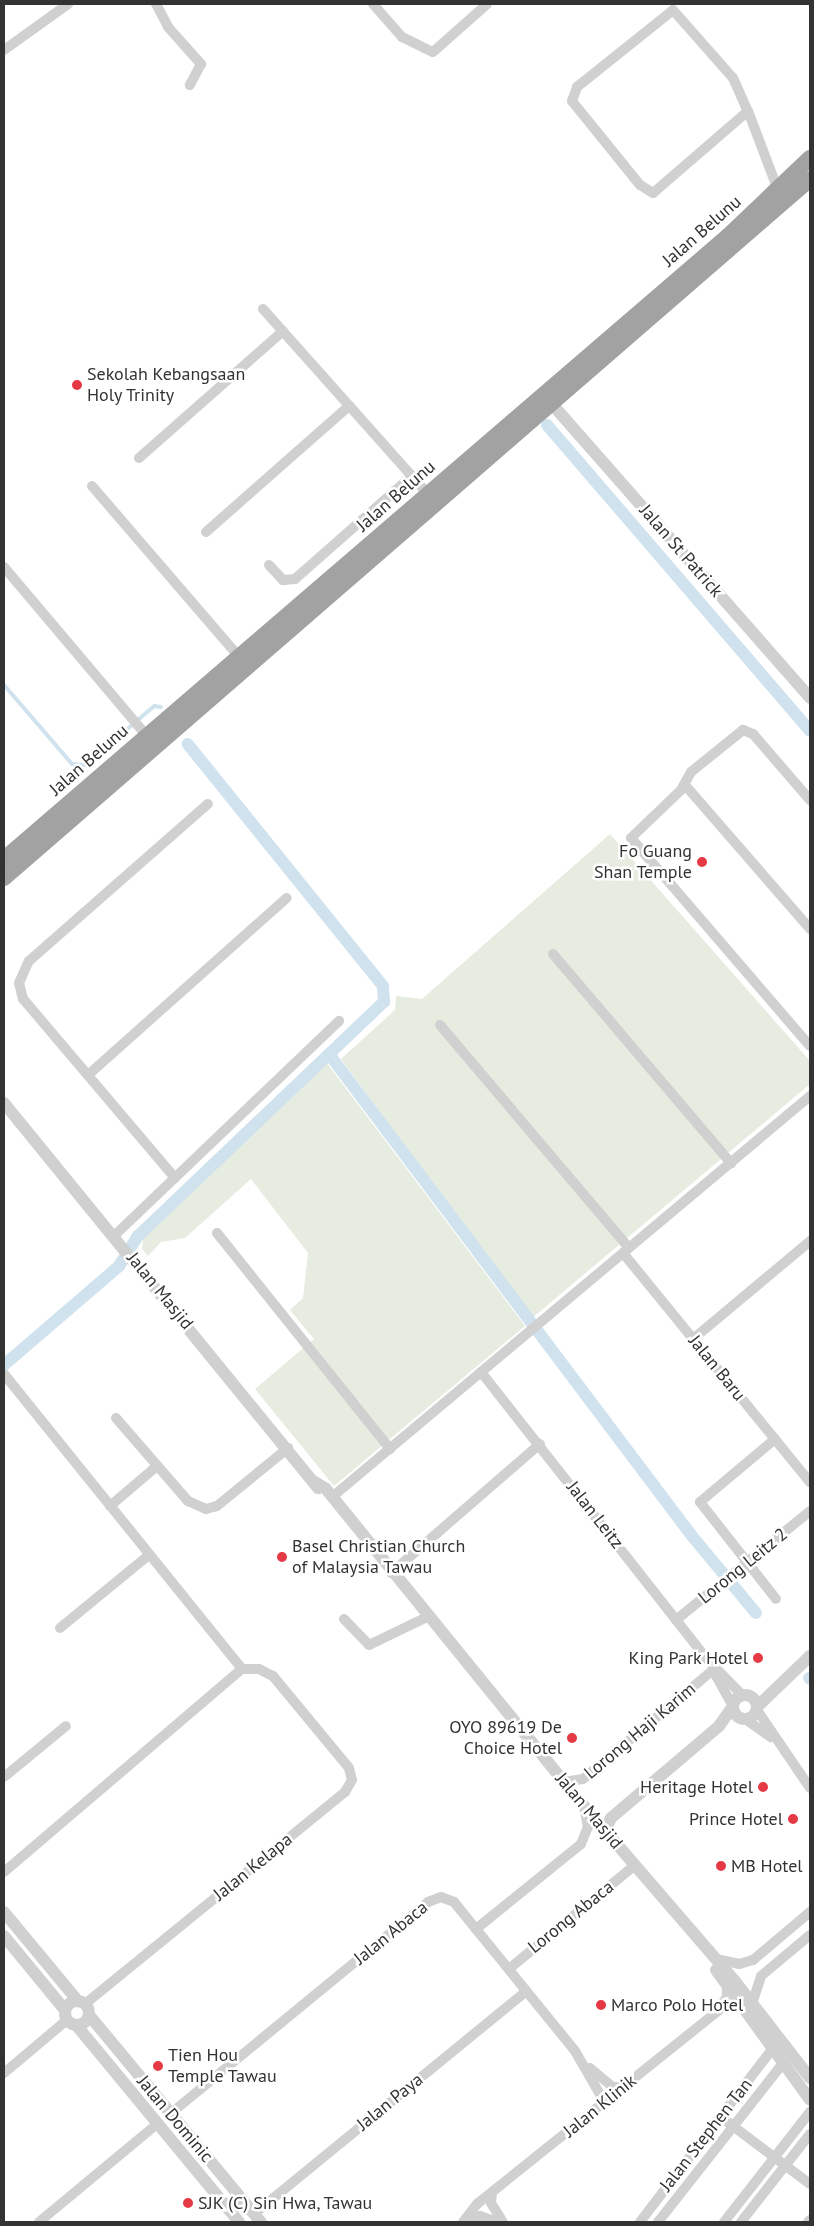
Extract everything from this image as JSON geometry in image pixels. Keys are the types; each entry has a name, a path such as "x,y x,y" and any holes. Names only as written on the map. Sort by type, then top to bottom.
{"highway":[{"name":"Jalan Belunu","path":"4,859 139,726 239,657 778,190 810,158"},
{"name":"Jalan Belunu","path":"4,878 810,180"}],"street":[{"path":"4,50 68,4"},
{"path":"156,4 168,27 201,64 190,85"},
{"path":"373,4 402,37 433,52 487,4"},
{"path":"748,111 653,193 640,185 572,101 576,87 673,10 732,78 748,111 778,190"},
{"path":"263,310 428,494"},
{"path":"139,458 283,331"},
{"name":"Jalan St Patrick","path":"552,404 810,698"},
{"path":"206,532 349,406"},
{"path":"268,565 282,580 295,578 412,476"},
{"path":"92,486 239,657"},
{"path":"4,567 139,726"},
{"path":"810,800 753,734 743,730 691,772 685,785 634,831 632,841 810,1046"},
{"path":"685,785 810,929"},
{"path":"175,1178 23,999 19,983 24,968 208,804"},
{"path":"88,1076 287,898"},
{"path":"553,954 731,1163"},
{"path":"118,1239 175,1178 339,1021"},
{"name":"Jalan Baru","path":"440,1025 626,1251 693,1339 810,1482"},
{"path":"332,1497 810,1096"},
{"name":"Jalan Masjid","path":"4,1103 118,1239 288,1448 355,1535 367,1544"},
{"path":"216,1233 390,1449"},
{"path":"693,1339 810,1241"},
{"name":"Jalan Leitz","path":"481,1372 540,1444 707,1659"},
{"path":"4,1872 242,1669 5,1376"},
{"path":"116,1418 188,1501 206,1509 217,1506 288,1448"},
{"path":"775,1439 700,1502 776,1599"},
{"path":"390,1573 540,1444"},
{"path":"110,1506 157,1466"},
{"name":"Jalan Masjid","path":"314,1482 332,1497 390,1573 634,1866 701,1945 715,1958 810,2078"},
{"name":"Lorong Leitz 2","path":"676,1620 810,1511"},
{"path":"60,1628 149,1555"},
{"path":"344,1619 369,1645 427,1617"},
{"path":"706,1738 742,1719 757,1708 783,1678 810,1656"},
{"path":"707,1659 742,1719 772,1737"},
{"path":"707,1659 757,1708 772,1737 810,1788"},
{"name":"Jalan Kelapa","path":"84,2007 350,1785 349,1768 305,1713 266,1671 242,1669"},
{"name":"Lorong Haji Karim","path":"564,1782 583,1779 713,1670"},
{"path":"610,1837 607,1826 611,1818 706,1738 734,1706 746,1696 783,1678"},
{"path":"4,1777 66,1726"},
{"path":"476,1929 581,1844 588,1827 583,1805"},
{"name":"Lorong Abaca","path":"508,1969 634,1866"},
{"name":"Jalan Abaca","path":"170,2114 434,1898 454,1902 585,2064"},
{"name":"Jalan Dominic","path":"4,1912 257,2218"},
{"path":"715,1958 746,1963 810,1912"},
{"path":"752,2004 761,1976 810,1935"},
{"name":"Jalan Dominic","path":"4,1936 70,2019 240,2222"},
{"path":"701,1945 727,1985 810,2100"},
{"name":"Jalan Klinik","path":"465,2221 492,2193 719,2010 727,1996 727,1985"},
{"name":"Jalan Paya","path":"257,2218 526,1991"},
{"path":"4,2073 84,2007"},
{"path":"70,2019 84,2007"},
{"name":"Jalan Stephen Tan","path":"640,2222 774,2048"},
{"name":"Jalan Stephen Tan","path":"658,2222 784,2062"},
{"path":"585,2064 614,2087 625,2087"},
{"path":"585,2064 605,2103"},
{"path":"39,2222 157,2124 158,2112 170,2114"},
{"path":"724,2222 810,2112"},
{"path":"721,2117 810,2184"},
{"path":"741,2222 810,2134"},
{"path":"492,2193 491,2203 504,2222"},
{"path":"465,2221 480,2216 496,2222"}],"shaded area":[{"path":"610,834 810,1061 810,1084 531,1319 341,1059 395,1010 396,996 422,999"},
{"path":"326,1062 525,1326 334,1486 255,1389 314,1339 290,1310 303,1298 308,1253 251,1179 185,1238 161,1242 148,1256 142,1249 143,1238"}],"waterway":[{"path":"547,425 810,731"},
{"path":"4,685 72,764 85,765 154,706 161,707"},
{"path":"4,1365 119,1266 138,1236 384,1002 383,986 188,744"},
{"path":"329,1054 692,1536 756,1613"}],"place":[{"name":"Sekolah Kebangsaan Holy Trinity","path":"77,385"},
{"name":"Fo Guang Shan Temple","path":"702,862"},
{"name":"Basel Christian Church of Malaysia Tawau","path":"282,1557"},
{"name":"King Park Hotel","path":"758,1658"},
{"name":"OYO 89619 De Choice Hotel","path":"572,1738"},
{"name":"Heritage Hotel","path":"763,1787"},
{"name":"Prince Hotel","path":"793,1819"},
{"name":"MB Hotel","path":"721,1866"},
{"name":"Marco Polo Hotel","path":"601,2005"},
{"name":"Tien Hou Temple Tawau","path":"158,2066"},
{"name":"SJK (C) Sin Hwa, Tawau","path":"188,2203"}]}
